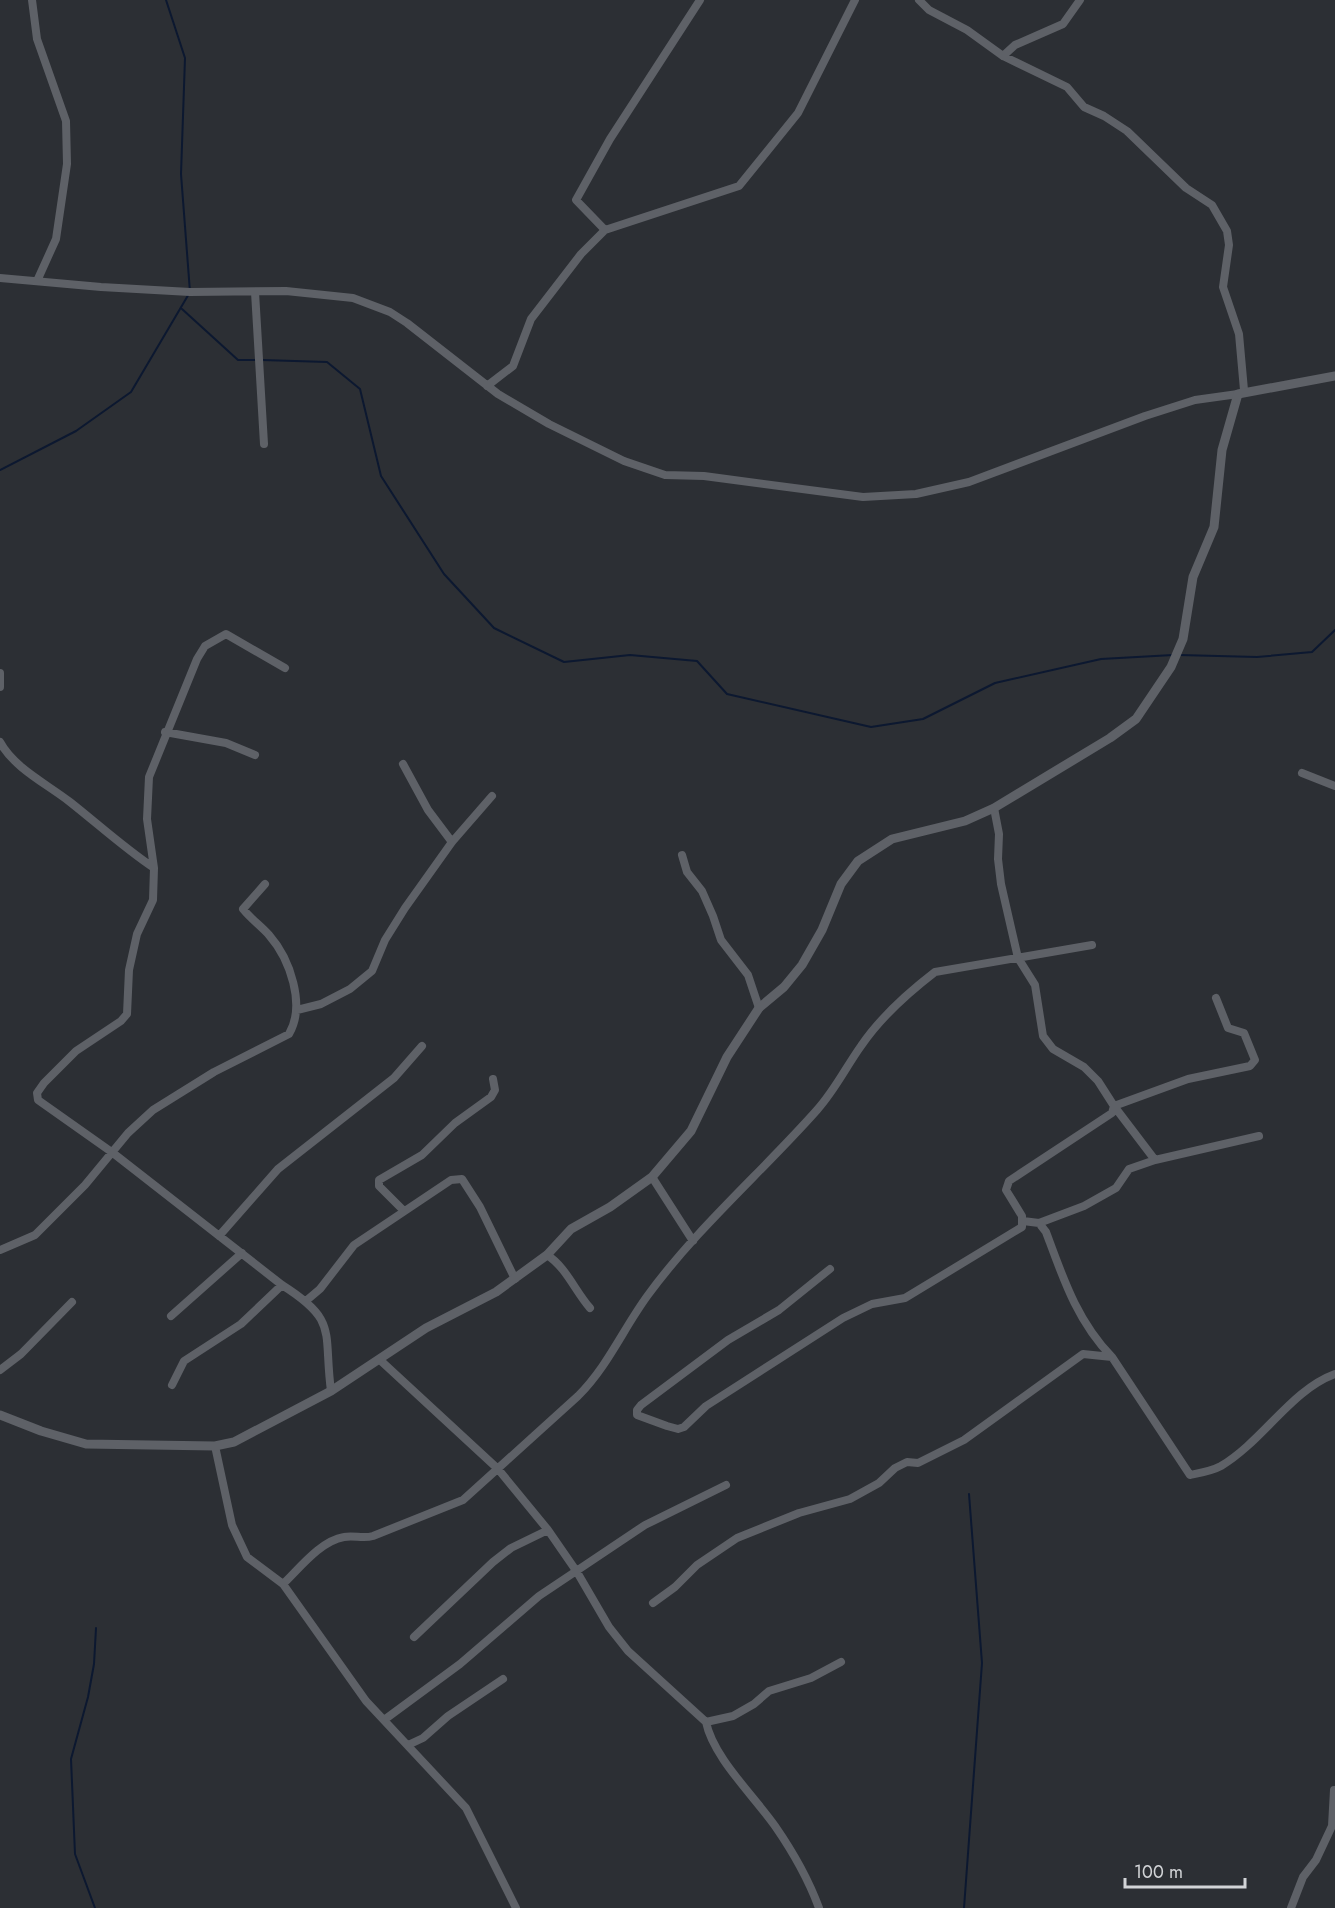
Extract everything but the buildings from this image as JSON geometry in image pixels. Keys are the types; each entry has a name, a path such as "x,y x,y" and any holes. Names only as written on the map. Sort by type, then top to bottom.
{"street":[{"path":"32,0 37,39 66,121 66,164 56,238 37,282"},
{"path":"605,230 576,200 610,139 700,0"},
{"path":"487,386 513,366 531,319 581,254 605,230 739,186 798,113 855,0"},
{"path":"0,1415 41,1431 86,1444 215,1446 234,1442 331,1391 426,1328 496,1292 547,1255 571,1229 610,1207 652,1177 692,1131 727,1058 759,1008 784,987 802,965 822,930 842,884 858,861 892,839 965,821 994,808 1132,723 1171,667 1183,639 1193,577 1214,527 1222,450 1241,392 1239,334 1223,286 1228,245 1227,231 1218,213 1205,200 1186,188 1114,122 1084,107 1058,82 1003,56 967,30 913,0"},
{"path":"1003,56 1015,45 1063,24 1080,0"},
{"path":"0,278 190,292 334,295 371,304 407,323 487,386 549,424 624,461 665,475 704,476 863,497 916,494 969,482 1145,416 1195,400 1335,376"},
{"path":"255,292 264,444"},
{"path":"285,668 225,634 205,646 197,659 165,732 149,777 147,819 154,868 153,900 137,934 129,970 127,1014 121,1022 76,1051 37,1093 38,1100 113,1153 282,1285 306,1300 320,1315 326,1328 331,1391"},
{"path":"0,673 0,687"},
{"path":"165,732 226,743 255,755"},
{"path":"0,742 3,748 33,776 88,816 117,843 154,868"},
{"path":"403,764 428,810 452,842"},
{"path":"1302,773 1335,786"},
{"path":"297,1010 321,1004 350,989 372,971 385,940 405,908 452,842 492,796"},
{"path":"994,808 999,834 998,859 1001,884 1018,958 1035,986 1043,1035 1053,1049 1084,1067 1098,1081 1155,1160"},
{"path":"682,855 687,872 702,891 720,940 748,975 759,1008"},
{"path":"0,1250 35,1235 113,1153 128,1133 153,1110 214,1072 289,1034 295,1024 297,1010 292,974 270,936 243,909 265,884"},
{"path":"283,1584 313,1555 337,1539 373,1536 463,1500 595,1379 647,1296 693,1240 827,1099 861,1045 915,988 935,972 1092,945"},
{"path":"1114,1106 1188,1078 1250,1066 1256,1060 1244,1033 1228,1028 1216,998"},
{"path":"219,1236 278,1169 394,1078 423,1046"},
{"path":"404,1211 379,1186 379,1180 422,1155 455,1123 491,1097 495,1090 493,1079"},
{"path":"830,1269 779,1310 728,1340 692,1365 641,1405 637,1410 637,1415 678,1429 684,1427 706,1406 843,1318 872,1304 905,1298 1022,1227 1023,1221 1006,1190 1009,1181 1112,1113 1114,1106"},
{"path":"1023,1221 1039,1223 1084,1206 1116,1188 1129,1169 1155,1160 1259,1136"},
{"path":"652,1177 693,1240"},
{"path":"306,1300 320,1289 354,1245 451,1180 462,1179 480,1207 515,1279"},
{"path":"1039,1223 1046,1232 1075,1308 1088,1329 1112,1357 1190,1475 1219,1467 1256,1441 1316,1381 1335,1374"},
{"path":"171,1316 242,1253"},
{"path":"547,1255 559,1263 574,1290 590,1308"},
{"path":"172,1385 184,1361 234,1330 282,1285"},
{"path":"0,1370 21,1354 72,1302"},
{"path":"652,1603 675,1587 703,1560 737,1538 799,1513 850,1499 879,1482 895,1468 907,1462 918,1463 964,1440 1083,1354 1112,1357"},
{"path":"380,1360 498,1469 548,1530 577,1572 609,1627 628,1651 706,1722 709,1736 718,1752 774,1825 807,1877 819,1908"},
{"path":"215,1446 232,1525 240,1545 256,1565 283,1584 355,1686 466,1808 516,1908"},
{"path":"384,1720 460,1664 529,1603 645,1525 726,1485"},
{"path":"414,1636 493,1562 511,1548 548,1530"},
{"path":"706,1722 733,1716 754,1704 769,1691 811,1678 841,1662"},
{"path":"408,1745 423,1738 448,1716 503,1679"},
{"path":"1291,1908 1303,1877 1316,1860 1332,1826 1334,1790"}],"waterway":[{"path":"0,470 76,431 131,392 190,292 181,174 185,58 166,0"},
{"path":"182,309 238,360 256,360"},
{"path":"262,360 327,362 360,389 381,476 444,574 494,628 564,662 630,655 697,661 727,694 871,727 923,719 995,683 1101,659 1173,655"},
{"path":"1179,655 1257,657 1312,652 1335,630"},
{"path":"964,1908 982,1663 969,1494"},
{"path":"95,1908 75,1854 71,1759 88,1697 94,1664 96,1628"}]}
